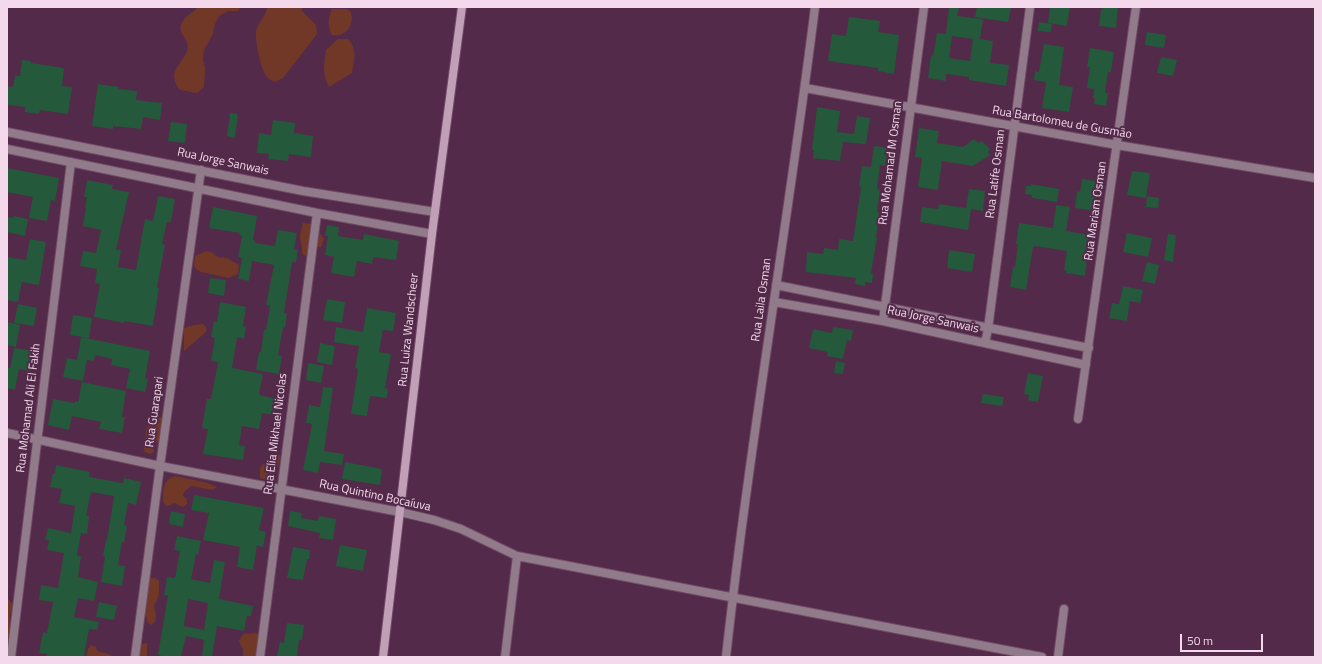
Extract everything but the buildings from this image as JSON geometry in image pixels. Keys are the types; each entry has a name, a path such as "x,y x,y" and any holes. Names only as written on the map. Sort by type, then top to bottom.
{"main road":[{"name":"Rua Luiza Wandscheer","path":"383,657 432,234 462,7"}],"street":[{"name":"Rua Laila Osman","path":"726,657 761,383 805,88 815,7"},
{"name":"Rua Mohamad M Osman","path":"883,322 924,7"},
{"name":"Rua Latife Osman","path":"985,343 1030,7"},
{"name":"Rua Mariam Osman","path":"1078,419 1136,7"},
{"name":"Rua Bartolomeu de Gusmão","path":"805,88 1117,145 1315,178"},
{"name":"Rua Jorge Sanwais","path":"7,132 303,191 435,212"},
{"path":"7,149 317,213 432,234"},
{"name":"Rua Mohamad Ali El Fakih","path":"11,657 71,162"},
{"name":"Rua Guarapari","path":"135,657 201,170"},
{"name":"Rua Elia Mikhael Nicolas","path":"260,657 317,213"},
{"name":"Rua Jorge Sanwais","path":"776,285 885,306 988,329 1089,348"},
{"name":"Rua Jorge Sanwais","path":"774,302 883,322 1086,364"},
{"name":"Rua Quintino Bocaíuva","path":"7,433 160,466 400,512 434,520 461,529 517,556 1042,657"},
{"path":"505,657 517,556"},
{"path":"1058,657 1064,609"}],"shaded area":[{"path":"198,7 240,7 238,11 228,11 219,16 215,24 213,34 204,50 204,87 197,93 180,90 176,84 174,74 188,47 181,32 182,22"},
{"path":"267,7 302,7 302,11 316,25 317,34 283,78 275,82 268,78 265,74 256,42 256,32"},
{"path":"332,9 346,9 350,11 352,21 350,27 341,35 332,35 330,32 329,22"},
{"path":"338,39 348,39 353,47 354,59 352,73 329,87 324,73 326,50"},
{"path":"303,223 313,224 324,239 321,247 316,247 305,256 302,253 300,238"},
{"path":"206,251 211,252 218,257 227,258 239,265 238,274 229,278 201,272 196,269 194,265 195,256"},
{"path":"203,324 206,327 206,332 184,351 184,328"},
{"path":"157,417 161,417 164,422 159,441 153,444 154,452 150,454 145,452 144,449 146,432 149,424"},
{"path":"276,452 280,455 280,459 275,472 268,478 260,478 260,469 263,464 269,461"},
{"path":"175,476 208,483 217,487 213,490 191,486 184,492 183,496 187,499 187,504 183,507 174,503 166,506 163,502 164,486 168,480"},
{"path":"150,578 155,578 159,581 159,595 154,606 156,616 152,625 148,623 144,610 147,596 147,581"},
{"path":"7,598 13,605 10,615 10,633 7,642"},
{"path":"257,633 260,638 258,657 243,657 243,650 239,641 243,634"},
{"path":"147,643 147,657 139,657 142,644"},
{"path":"91,645 96,647 97,651 111,655 112,657 86,657 88,649"}]}
